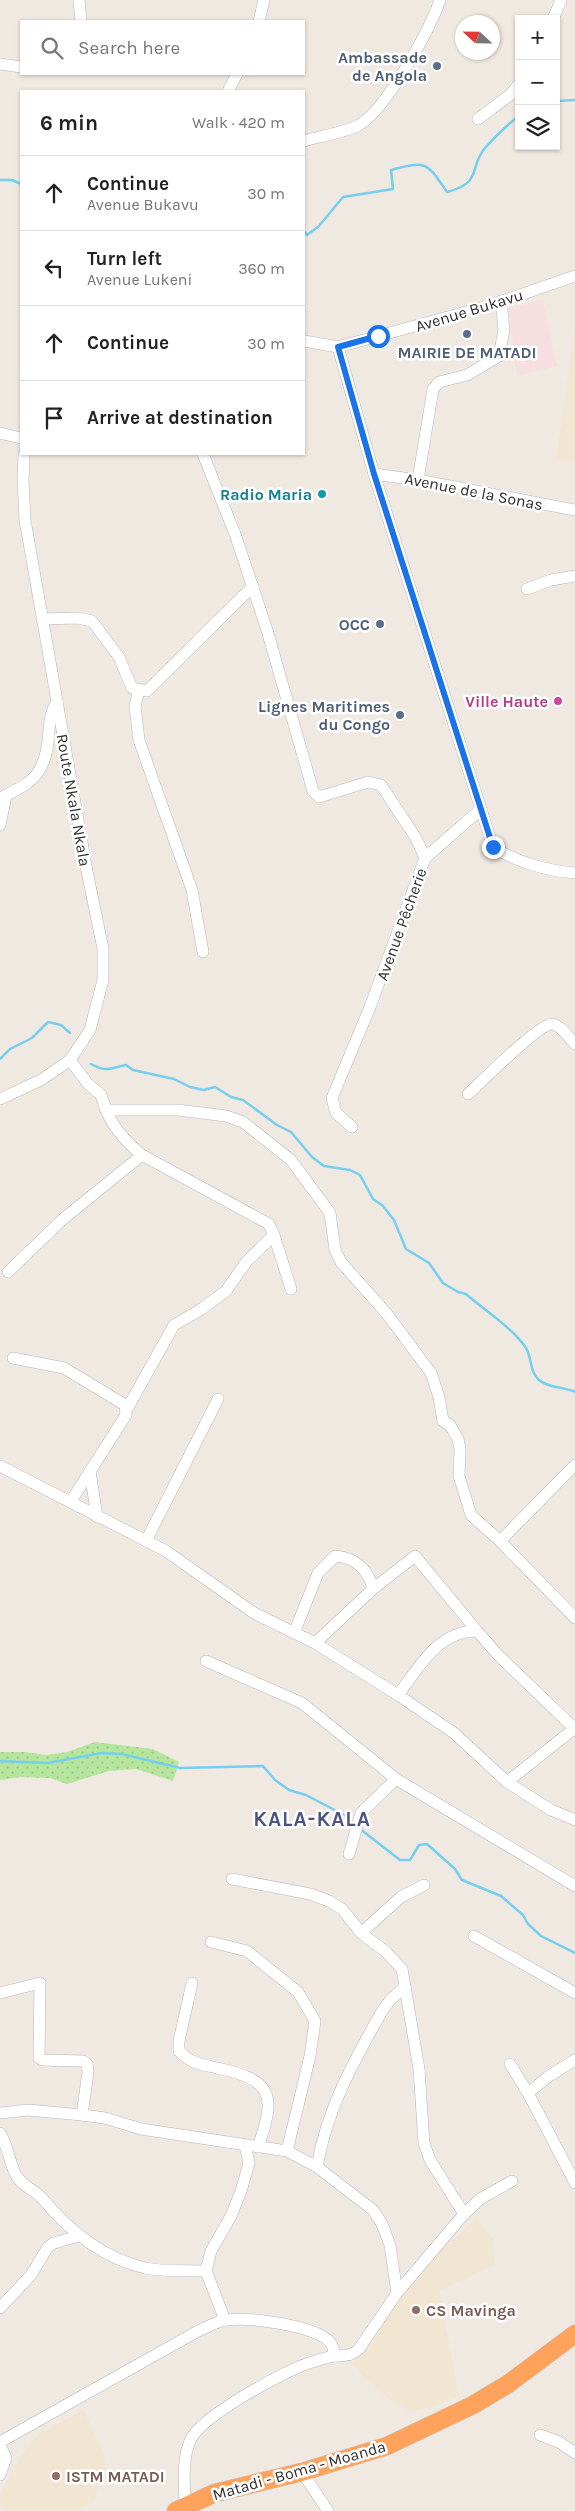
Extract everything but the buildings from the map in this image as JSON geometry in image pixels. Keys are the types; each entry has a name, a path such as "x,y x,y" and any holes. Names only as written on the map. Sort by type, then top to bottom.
{"highway":[{"name":"Matadi - Boma - Moanda","path":"180,2509 215,2493 302,2472 387,2446 473,2405 508,2384 575,2334"}],"street":[{"path":"78,0 81,20"},
{"path":"258,20 264,0"},
{"path":"305,142 359,125 374,112 392,89 422,38 440,0"},
{"path":"555,15 561,0"},
{"path":"0,64 20,67"},
{"path":"229,90 236,75"},
{"path":"478,119 510,95 515,89"},
{"name":"Avenue Bukavu","path":"305,341 338,347 501,301 575,276"},
{"path":"418,480 433,389 439,382 467,375 499,356 504,330 501,301"},
{"path":"338,347 374,474 493,847 507,856 562,872 575,873"},
{"path":"0,433 20,438"},
{"name":"Route Nkala Nkala","path":"0,1099 41,1080 70,1060 90,1030 103,980 104,949 87,871 25,520 24,455"},
{"name":"Avenue Pêcherie","path":"204,455 268,630 313,791 319,797 368,782 381,784 416,838 425,858 373,998 332,1098 336,1114 352,1128"},
{"name":"Avenue de la Sonas","path":"374,474 418,480 575,510"},
{"path":"527,589 551,580 575,576"},
{"path":"42,619 78,618 92,621 118,657 132,688 147,691 253,586"},
{"path":"139,690 135,706 139,740 192,890 203,952"},
{"path":"0,825 3,797 30,783 40,772 48,749 51,710 57,701"},
{"path":"425,858 482,809"},
{"path":"468,1094 531,1036 548,1024 554,1024 559,1027 575,1044"},
{"path":"70,1060 88,1084 101,1094 108,1116 132,1147 142,1155 260,1217 269,1224 274,1234 291,1289"},
{"path":"101,1094 106,1110 178,1110 226,1116 242,1122 292,1160 330,1213 335,1250 341,1262 387,1314 431,1373 439,1397 443,1421 450,1425 458,1439 460,1449 459,1476 471,1515 571,1605 575,1618"},
{"path":"8,1272 63,1219 142,1155"},
{"path":"71,1501 126,1415 127,1409 174,1324 200,1310 226,1291 247,1261 274,1234"},
{"path":"13,1358 64,1368 119,1400 127,1409"},
{"path":"146,1541 218,1398"},
{"path":"500,1540 575,1465"},
{"path":"0,1466 146,1541 194,1569 254,1613 315,1643 454,1733 507,1782 551,1810 575,1820"},
{"path":"90,1471 97,1517"},
{"path":"294,1633 318,1573 335,1556 344,1557 364,1568 373,1589"},
{"path":"315,1643 373,1589 415,1556 498,1656 575,1728 507,1782"},
{"path":"398,1695 438,1645 458,1633 477,1631"},
{"path":"206,1661 302,1703 396,1779 575,1886"},
{"path":"349,1854 361,1813 396,1779"},
{"path":"232,1879 310,1894 329,1901 342,1909 360,1933 402,1969 419,2069 424,2143 440,2179 464,2214"},
{"path":"360,1933 402,1897 424,1885"},
{"path":"474,1936 575,1993"},
{"path":"211,1942 247,1951 298,1992 315,2022 310,2056 287,2151"},
{"path":"0,1993 40,1983 39,2058 42,2060 83,2061 87,2064 88,2072 82,2115"},
{"path":"192,1983 179,2041 179,2051 189,2062 241,2073 264,2089 268,2095 268,2119 258,2147"},
{"path":"317,2166 332,2105 382,2011 391,1999 405,1987"},
{"path":"528,2093 549,2076 575,2060"},
{"path":"510,2064 572,2168 575,2183"},
{"path":"0,2113 28,2110 106,2118 141,2129 287,2151 317,2166 373,2210 382,2224 390,2245 397,2293"},
{"path":"0,2133 11,2155 16,2174 23,2184 40,2196 49,2208 79,2236 105,2253 146,2268 206,2271"},
{"path":"226,2320 206,2271 211,2251 231,2216 242,2191 249,2163 245,2145"},
{"path":"180,2509 187,2450 191,2438 202,2424 237,2400 306,2364 335,2356 352,2355 359,2349 397,2293 464,2214 480,2199 512,2181"},
{"path":"0,2308 30,2275 48,2247 54,2243 79,2236"},
{"path":"0,2475 6,2458 0,2443 198,2331 226,2320 285,2324 322,2335 331,2343 335,2356"},
{"path":"540,2435 559,2442 575,2453"},
{"path":"302,2472 328,2511"}],"shaded area":[{"path":"543,300 557,366 517,376 509,308"},
{"path":"575,329 575,462 556,459"},
{"name":"CS Mavinga","path":"476,2219 493,2239 495,2264 439,2291 459,2396 436,2406 411,2412 392,2401 364,2377 353,2364 363,2344 403,2286"},
{"name":"ISTM MATADI","path":"83,2410 106,2458 93,2503 75,2511 5,2511 0,2501 0,2493 21,2457 38,2435"}],"green space":[{"path":"95,1742 153,1749 179,1762 173,1781 136,1769 109,1771 67,1784 50,1778 20,1777 0,1780 0,1752 25,1752 46,1755 67,1752"}],"waterway":[{"path":"560,101 575,100"},
{"path":"305,232 307,235 319,226 343,197 393,189 391,170 413,165 425,166 435,175 447,192 459,188 471,179 480,155 485,148 515,120"},
{"path":"0,180 12,180 20,184"},
{"path":"0,1059 10,1049 32,1038 48,1022 61,1025 70,1033"},
{"path":"91,1064 105,1069 126,1065 133,1070 174,1079 190,1087 204,1090 215,1087 231,1097 243,1100 277,1125 291,1132 312,1157 324,1166 350,1170 360,1175 373,1199 383,1206 394,1220 406,1249 429,1263 443,1283 458,1292 466,1294 514,1333 526,1348 534,1373 539,1380 548,1385 575,1392"},
{"path":"0,1761 47,1763 102,1753 122,1754 180,1768 263,1766 275,1780 289,1790 306,1795 348,1817"},
{"path":"359,1828 400,1860 410,1860 419,1845 427,1844 455,1869 462,1880 501,1896 523,1915 528,1924 541,1936 575,1953"}],"place":[{"name":"Ambassade de Angola","path":"437,66"},
{"name":"MAIRIE DE MATADI","path":"467,334"},
{"name":"Radio Maria","path":"322,494"},
{"name":"OCC","path":"380,624"},
{"name":"Ville Haute","path":"558,701"},
{"name":"Lignes Maritimes du Congo","path":"400,715"},
{"name":"CS Mavinga","path":"416,2310"},
{"name":"ISTM MATADI","path":"56,2476"}],"district":[{"name":"KALA-KALA","path":"312,1819"}],"route":[{"path":"378,336 338,347 347,385 374,474 493,847"}]}
